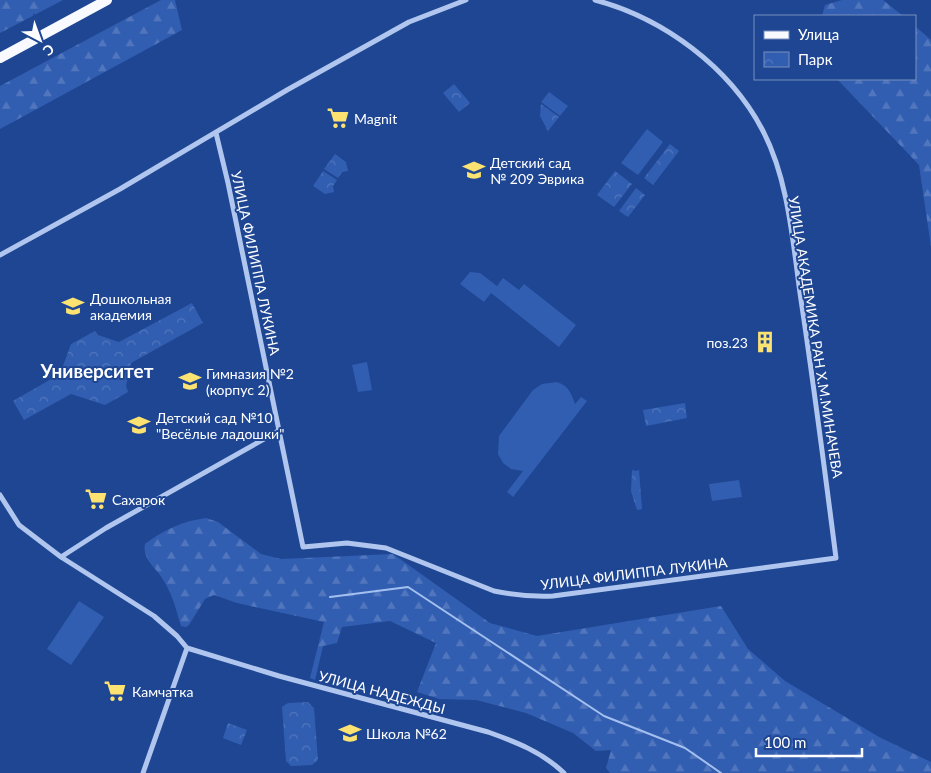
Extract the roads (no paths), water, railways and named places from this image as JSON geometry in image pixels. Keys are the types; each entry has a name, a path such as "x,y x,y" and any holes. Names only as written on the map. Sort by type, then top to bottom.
{"main road":[{"path":"0,58 108,0"}],"street":[{"path":"0,255 409,22 466,0"},
{"name":"УЛИЦА АКАДЕМИКА РАН Х.М.МИНАЧЕВА","path":"595,0 611,4 645,18 697,52 742,98 768,142 787,204 817,409 836,558"},
{"name":"УЛИЦА ФИЛИППА ЛУКИНА","path":"216,133 280,430 303,547 347,543 386,548 494,591 522,596 553,596 836,558"},
{"path":"61,557 106,528 280,430"},
{"path":"0,495 19,525 61,557 154,616 177,636 187,648 143,773"},
{"name":"УЛИЦА НАДЕЖДЫ","path":"187,648 279,676 488,732 518,742 540,753 564,773"}],"waterway":[{"path":"330,597 408,587 604,716 685,748 721,773"}],"place":[{"name":"Magnit","path":"338,118"},
{"name":"Детский сад № 209 Эврика","path":"474,170"},
{"name":"Дошкольная академия","path":"73,306"},
{"name":"поз.23","path":"765,342"},
{"name":"Гимназия №2 (корпус 2)","path":"190,381"},
{"name":"Детский сад №10 \"Весёлые ладошки\"","path":"139,425"},
{"name":"Сахарок","path":"96,499"},
{"name":"Камчатка","path":"115,691"},
{"name":"Школа №62","path":"350,733"}],"district":[{"name":"Университет","path":"97,370"}]}
